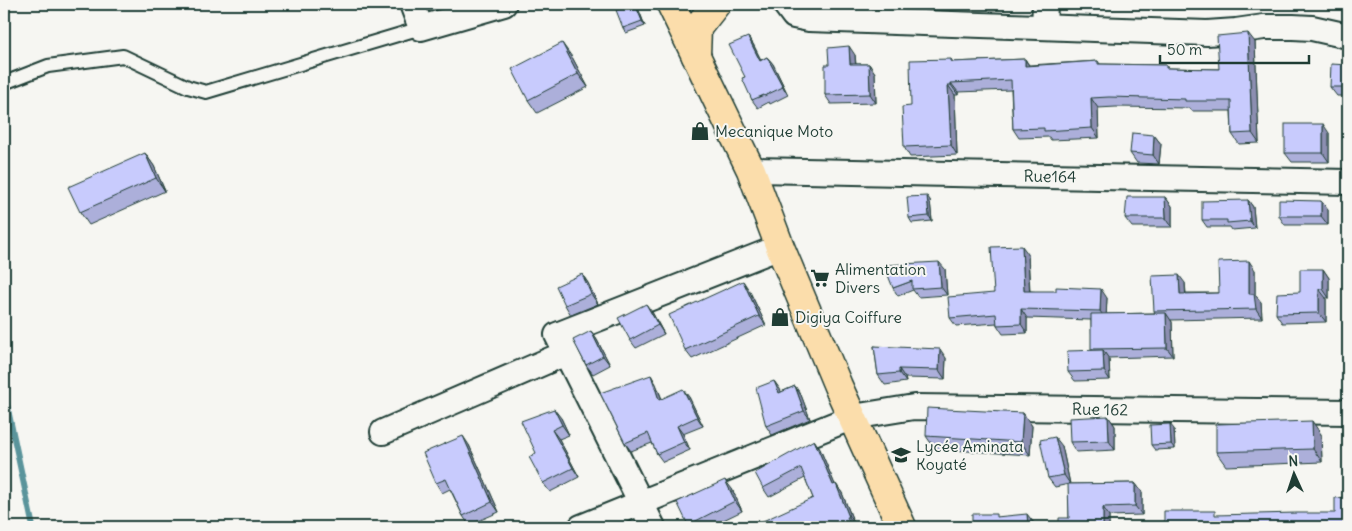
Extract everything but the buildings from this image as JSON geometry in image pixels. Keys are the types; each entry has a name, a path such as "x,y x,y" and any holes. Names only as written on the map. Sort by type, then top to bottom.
{"main road":[{"path":"671,4 751,170 780,247 838,386 902,527"},
{"path":"696,56 697,28 716,4"}],"street":[{"path":"412,4 421,28 504,4"},
{"path":"785,4 794,16 810,19 1208,33 1264,27 1292,27 1312,28 1348,36"},
{"path":"1044,27 1045,4"},
{"name":"Rue164","path":"751,170 1348,182"},
{"path":"653,527 556,335 780,247"},
{"path":"383,432 566,353"},
{"name":"Rue 162","path":"581,527 853,417 914,407 1348,412"}],"lane":[{"path":"4,84 48,66 123,56 188,87 206,92 421,28"}],"waterway":[{"path":"4,391 33,527"}],"place":[{"name":"Mecanique Moto","path":"700,131"},
{"name":"Alimentation Divers","path":"820,278"},
{"name":"Digiya Coiffure","path":"780,317"},
{"name":"Lycée Aminata Koyaté","path":"901,455"}]}
